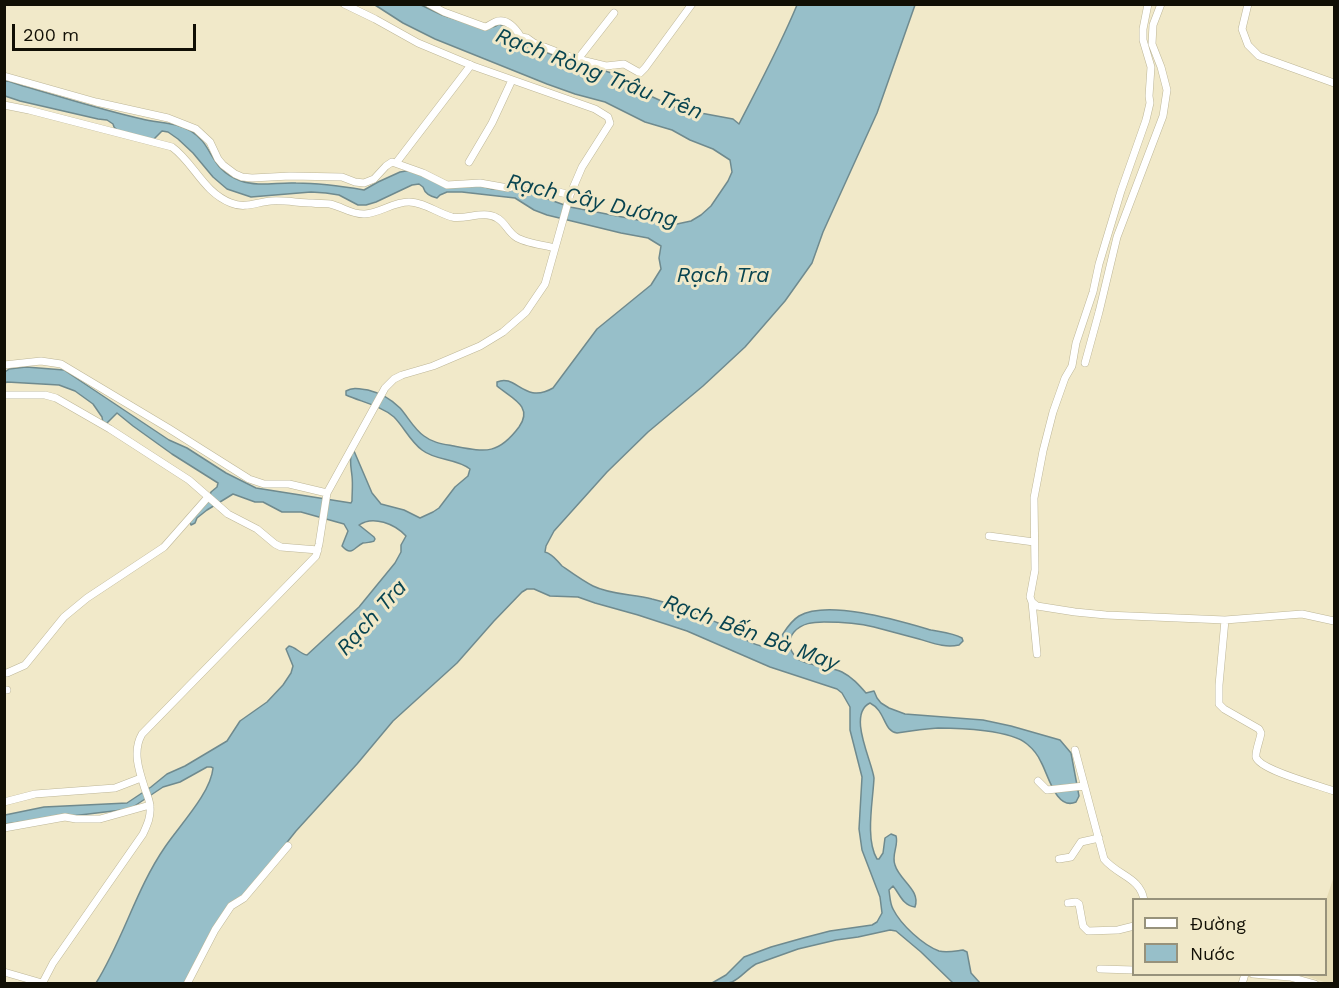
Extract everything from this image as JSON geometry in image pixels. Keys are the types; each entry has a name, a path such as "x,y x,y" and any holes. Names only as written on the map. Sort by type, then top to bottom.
{"street":[{"path":"4,972 42,983 53,963 143,834 150,819 150,803 142,781 136,749 142,734 312,560 318,550 327,494 385,388 402,375 433,366 480,346 503,332 526,312 544,284 569,197 582,167 610,123 608,117 596,109 471,65 418,43 344,4"},
{"path":"429,4 446,8 485,27 495,22 504,22 511,25 522,38 578,59 606,66 626,64 641,73 692,4"},
{"path":"1037,654 1030,597 1035,570 1034,498 1053,412 1065,378 1072,366 1076,343 1093,292 1098,264 1150,103 1151,67 1143,40 1148,4"},
{"path":"1085,363 1117,237 1163,116 1167,90 1152,44 1153,25 1161,4"},
{"path":"1248,4 1242,29 1248,45 1259,56 1335,83"},
{"path":"578,59 614,13"},
{"path":"396,163 471,65"},
{"path":"4,76 96,102 168,118 196,129 210,142 218,159 242,177 342,177 364,183 378,176 392,162 423,172 447,185 480,183 508,188 525,183 569,197"},
{"path":"469,162 492,123 512,80"},
{"path":"4,105 172,147 206,185 232,204 244,206 280,201 331,204 352,213 364,214 407,202 416,203 453,217 490,215 505,225 517,238 555,248"},
{"path":"4,365 41,361 61,364 249,479 264,484 289,484 327,494"},
{"path":"4,395 45,395 56,398 110,429 189,480 234,518 257,529 275,544 281,547 318,550"},
{"path":"4,673 7,674 25,664 64,617 87,598 164,547 208,497"},
{"path":"989,536 1034,542"},
{"path":"1032,602 1037,606 1075,612 1225,620 1302,614 1335,621"},
{"path":"1225,620 1219,704 1259,729 1261,733 1256,755 1262,764 1282,774 1335,791"},
{"path":"1075,750 1082,786 1096,823 1104,859 1112,868 1135,881 1141,888 1144,898"},
{"path":"4,802 44,793 115,788 142,781"},
{"path":"1038,781 1047,790 1082,786"},
{"path":"4,828 65,818 100,819 150,803"},
{"path":"1059,859 1071,857 1081,842 1098,838"},
{"path":"187,984 215,930 231,906 244,898 288,846"},
{"path":"1068,903 1079,904 1083,926 1088,932 1132,926"},
{"path":"1100,969 1132,970"},
{"path":"1272,976 1290,977 1315,984"}],"shaded area":[{"path":"1334,876 1334,983 1330,984 1306,976 1327,976 1327,898"}],"water":[{"name":"Rạch Tra","path":"375,5 421,5 442,15 486,29 499,24 509,28 525,44 558,57 615,74 646,94 679,109 733,119 739,124 797,5 915,5 877,113 823,232 812,263 785,301 745,347 648,432 607,472 554,531 545,552 593,586 677,606 718,623 750,642 764,647 772,647 799,616 812,611 828,610 864,613 962,638 963,641 959,645 943,645 868,626 820,622 797,629 792,635 790,644 791,650 799,659 842,672 866,693 874,691 881,703 889,708 905,714 983,720 1011,726 1060,740 1071,753 1079,796 1076,802 1069,803 1058,796 1037,755 1019,739 998,733 959,729 938,728 897,733 889,729 879,711 870,703 863,709 861,727 874,778 871,808 873,851 879,859 883,853 885,838 891,834 896,836 895,865 915,895 916,901 915,907 907,904 893,886 889,890 892,907 907,928 933,948 942,952 963,950 967,952 971,973 980,983 953,983 921,952 896,931 890,930 798,949 756,964 732,982 712,983 726,975 744,957 830,931 872,925 877,922 882,913 880,897 862,850 859,829 862,777 850,730 850,707 837,689 770,667 687,631 578,597 550,596 534,589 527,589 494,621 457,663 393,721 296,831 245,895 228,909 185,983 96,983 106,967 155,863 201,798 211,778 213,768 207,767 180,782 163,787 130,809 5,824 5,815 44,807 127,803 167,774 227,741 240,721 267,702 291,673 293,666 286,649 289,646 307,655 359,607 395,563 406,536 384,522 365,522 359,525 374,537 374,541 363,543 348,551 342,546 348,531 344,524 301,512 282,512 263,502 255,502 233,494 207,510 191,525 190,522 218,483 172,454 117,413 106,424 103,423 102,417 93,404 75,391 59,385 5,383 5,372 9,369 26,367 64,370 169,440 256,488 351,503 350,463 352,451 354,451 372,493 381,504 404,510 420,518 439,508 455,487 468,476 470,469 459,463 428,454 414,442 389,413 346,395 346,391 368,390 385,397 400,408 420,433 435,442 475,450 498,447 519,427 524,413 519,403 497,386 497,382 504,380 535,393 553,388 597,329 651,285 661,269 659,258 661,246 648,238 547,215 515,198 447,192 437,198 428,194 419,184 366,205 358,205 339,195 326,193 251,197 227,189 213,177 193,153 168,132 162,131 153,140 118,131 107,120 20,101 5,96 5,80 112,112 185,128 204,143 223,171 241,181 254,184 313,184 364,190 400,172 414,171 446,187 478,185 492,189 512,189 523,187 570,207 638,220 677,224 691,221 711,206 732,172 730,160 713,149 672,130 645,122 605,102 547,84 435,39 403,23"}],"water label":[{"name":"Rạch Ròng Trâu Trên","path":"599,74"},
{"name":"Rạch Cây Dương","path":"592,201"},
{"name":"Rạch Bến Bà May","path":"751,633"}]}
